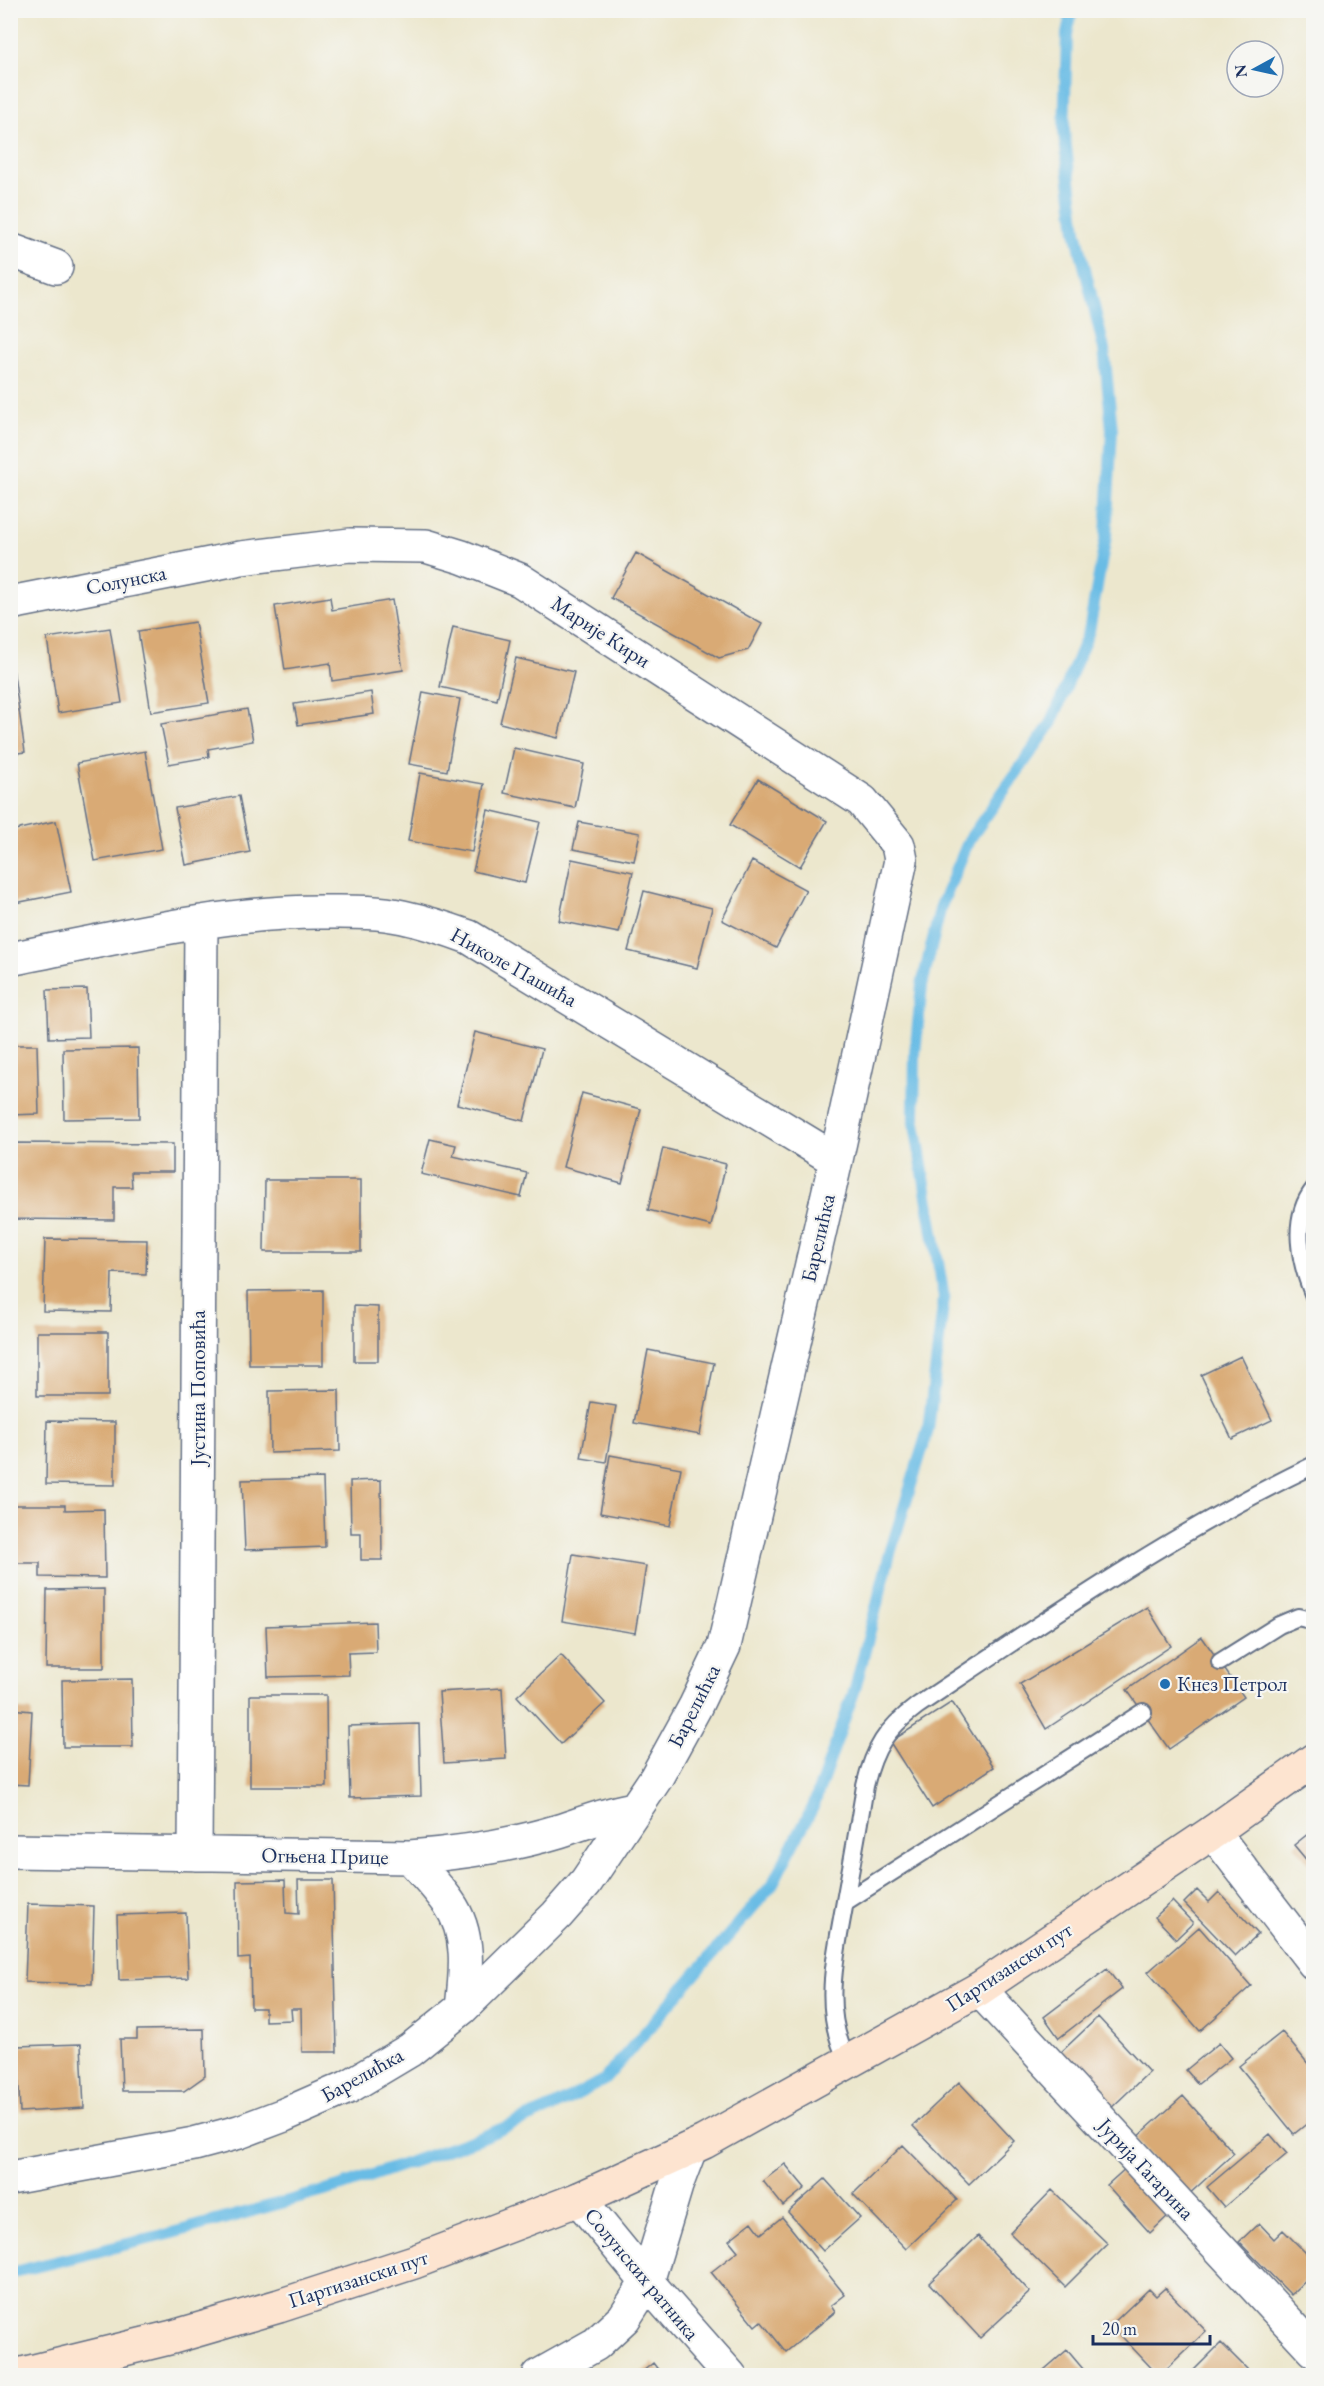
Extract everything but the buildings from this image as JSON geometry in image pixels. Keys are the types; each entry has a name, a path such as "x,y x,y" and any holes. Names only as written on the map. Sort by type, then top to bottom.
{"main road":[{"name":"Партизански пут","path":"14,2376 173,2337 414,2262 579,2199 690,2149 979,1989 1213,1832 1314,1760"}],"street":[{"path":"10,250 56,267"},
{"name":"Марије Кири","path":"241,558 350,545 426,546 462,557 520,580 862,801 898,845 902,860"},
{"name":"Солунска","path":"10,603 241,558"},
{"name":"Барелићка","path":"10,2178 194,2144 239,2132 348,2087 410,2049 462,2008 557,1915 586,1881 656,1778 695,1707 724,1646 836,1160 902,860"},
{"name":"Николе Пашића","path":"10,959 201,922 285,912 353,912 401,916 469,937 836,1160"},
{"name":"Јустина Поповића","path":"195,1854 201,922"},
{"name":"Огњена Прице","path":"10,1851 410,1857 456,1854 504,1845 559,1831 610,1813 634,1809"},
{"path":"1213,1832 1314,1963"},
{"path":"410,1857 451,1905 464,1938 466,1966 462,2008"},
{"name":"Јурија Гагарина","path":"979,1989 1314,2350"},
{"path":"539,2376 597,2344 624,2318 647,2282 676,2186 690,2149"},
{"name":"Солунских ратника","path":"579,2199 729,2376"}],"lane":[{"path":"1314,1189 1303,1208 1299,1227 1299,1246 1314,1296"},
{"path":"849,2063 840,2046 835,2029 832,1985 870,1763 881,1741 897,1721 1095,1587 1167,1542 1241,1501 1314,1465"},
{"path":"1220,1662 1279,1625 1298,1617 1314,1621"},
{"path":"845,1902 1143,1712"}],"waterway":[{"path":"10,2273 172,2233 339,2187 480,2138 553,2107 604,2080 772,1885 813,1807 855,1689 890,1553 928,1430 944,1298 914,1118 915,1053 922,985 941,906 969,840 1051,724 1089,631 1106,536 1112,430 1104,349 1076,231 1064,131 1067,34 1072,10"}],"place":[{"name":"Кнез Петрол","path":"1165,1684"}]}
